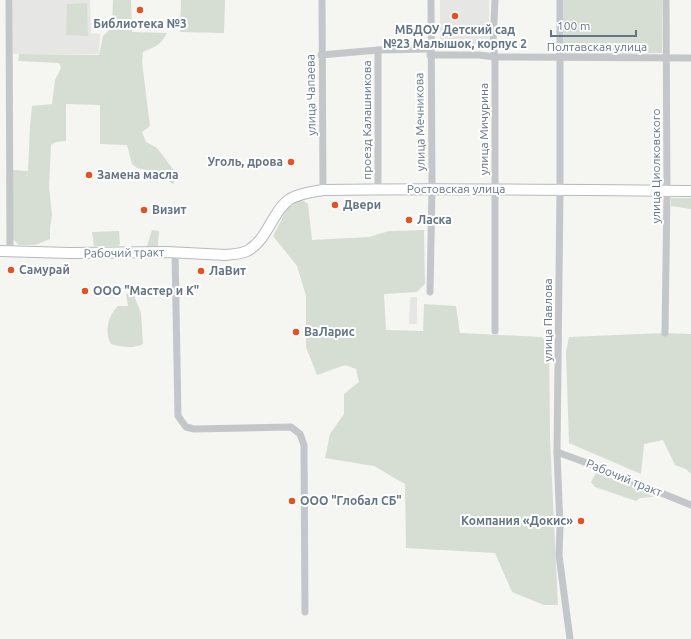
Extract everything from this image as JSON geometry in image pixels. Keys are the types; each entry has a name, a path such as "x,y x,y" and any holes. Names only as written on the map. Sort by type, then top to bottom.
{"street":[{"path":"5,251 9,0"},
{"name":"улица Чапаева","path":"322,0 321,55 323,190"},
{"name":"улица Мечникова","path":"430,292 432,189 430,52 431,0"},
{"name":"улица Мичурина","path":"495,0 493,43 495,57 496,189 495,331"},
{"name":"улица Павлова","path":"560,0 560,191 557,452 560,527 559,555 570,639"},
{"name":"улица Циолковского","path":"665,333 667,191 666,0"},
{"name":"Полтавская улица","path":"321,55 378,50 495,57 691,58"},
{"name":"проезд Калашникова","path":"378,50 378,189"},
{"name":"Ростовская улица","path":"247,251 257,243 264,234 283,204 302,194 323,190 496,189 560,191 691,191"},
{"name":"Рабочий тракт","path":"5,251 70,253 175,252 226,255 247,251"},
{"path":"175,252 178,416 186,427 194,429 291,427 300,434 304,445 306,612"},
{"name":"Рабочий тракт","path":"557,452 691,505"}],"shaded area":[{"path":"13,0 90,0 91,33 100,34 99,54 13,54"},
{"path":"113,0 131,0 132,32 167,33 160,43 143,52 142,62 150,126 142,132 146,142 157,148 176,173 177,178 173,184 151,171 137,168 132,164 127,145 100,144 100,105 66,104 66,141 56,142 51,145 49,187 52,215 50,239 35,245 19,245 13,239 13,170 28,171 32,106 52,104 55,80 61,68 59,63 18,61 19,54 99,55 103,36 112,27"},
{"path":"181,0 225,0 224,33 180,32"},
{"path":"440,0 489,0 489,50 440,50"},
{"path":"564,0 662,0 662,53 564,55"},
{"path":"87,3 88,36 66,35 67,4"},
{"path":"671,198 691,198 691,209 671,206"},
{"path":"301,199 308,204 312,240 369,237 389,231 424,230 425,284 417,292 384,294 386,330 423,331 424,304 456,306 460,333 541,337 549,342 550,438 558,605 544,605 512,592 495,553 406,548 405,484 374,466 325,458 330,434 344,414 344,394 359,382 356,369 345,365 317,375 306,347 306,296 297,266 273,236 287,209"},
{"path":"152,230 159,231 158,246 147,246"},
{"path":"119,231 120,244 118,246 94,246 92,232"},
{"path":"133,293 141,313 143,344 135,347 127,347 111,344 108,334 108,324 112,314 118,306 128,306 126,294"},
{"path":"410,297 417,297 417,324 409,324"},
{"path":"665,333 691,334 691,474 686,469 675,465 663,440 644,444 641,474 569,443 566,352 569,337"},
{"path":"596,473 655,493 653,497 640,498 636,501 595,487 591,482"}],"place":[{"name":"Библиотека №3","path":"140,10"},
{"name":"МБДОУ Детский сад №23 Малышок, корпус 2","path":"455,16"},
{"name":"Уголь, дрова","path":"291,162"},
{"name":"Замена масла","path":"89,175"},
{"name":"Двери","path":"335,205"},
{"name":"Визит","path":"144,210"},
{"name":"Ласка","path":"409,220"},
{"name":"Самурай","path":"11,270"},
{"name":"ЛаВит","path":"201,271"},
{"name":"ООО \"Мастер и К\"","path":"85,291"},
{"name":"ВаЛарис","path":"296,332"},
{"name":"ООО \"Глобал СБ\"","path":"292,501"},
{"name":"Компания «Докис»","path":"581,521"}]}
